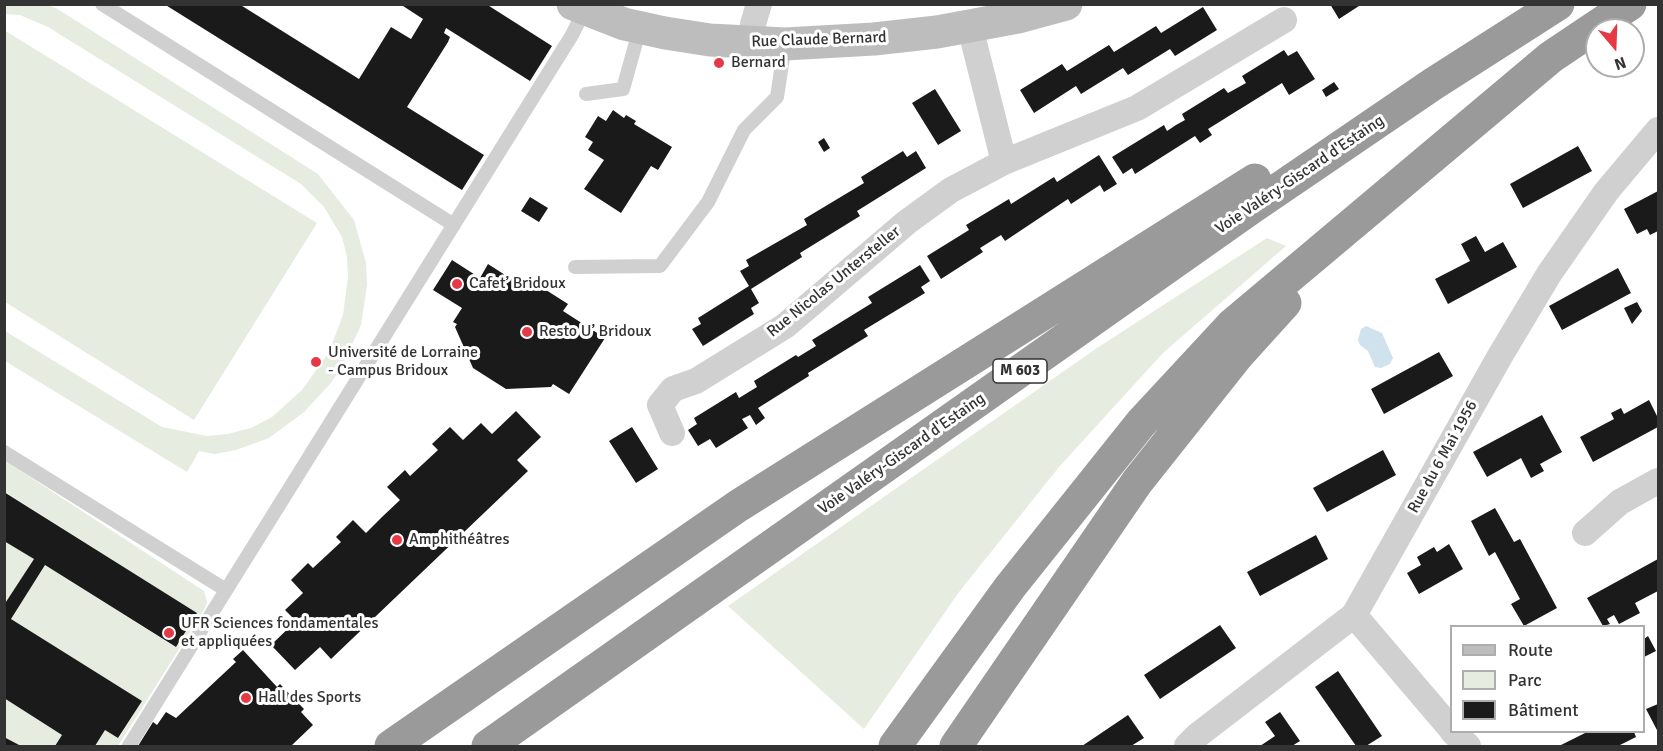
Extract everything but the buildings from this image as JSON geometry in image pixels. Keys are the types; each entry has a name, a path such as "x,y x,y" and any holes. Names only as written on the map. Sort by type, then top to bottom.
{"highway":[{"name":"Voie Valéry-Giscard d'Estaing","path":"488,747 1232,221 1433,84 1558,4"},
{"path":"895,747 1010,587 1141,423 1232,325 1551,57 1630,4"},
{"path":"391,747 738,506 946,373 1257,179 1433,84"},
{"path":"956,747 1137,482 1237,356 1371,207"}],"street":[{"path":"759,4 753,24 769,44"},
{"name":"Rue Claude Bernard","path":"579,7 640,28 710,40 769,44 874,39 970,27 1066,4"},
{"name":"Rue Nicolas Untersteller","path":"672,433 660,405 673,389 696,381 785,326 907,222 951,190 1004,162 1137,108 1284,20"},
{"path":"970,27 1004,162"},
{"name":"Rue du 6 Mai 1956","path":"1187,747 1198,735 1354,615 1500,356 1549,274 1606,192 1659,129"},
{"path":"1585,533 1620,502 1659,481"},
{"path":"1354,615 1450,729"},
{"path":"1454,733 1468,747"}],"lane":[{"path":"102,4 454,225"},
{"path":"129,747 572,35 579,7"},
{"path":"586,94 623,88 640,28"},
{"path":"575,267 660,266 708,202 744,130 777,96 769,44"},
{"path":"4,452 226,590"}],"green space":[{"path":"5,4 46,5 56,8 318,174 354,220 366,263 367,285 361,325 341,368 330,384 304,412 269,438 236,450 215,454 199,451 187,472 5,361 5,331 162,427 207,436 228,434 251,428 272,417 302,390 329,352 343,315 348,277 347,257 342,237 324,207 301,184 48,27 20,15 5,14"},
{"path":"4,30 317,223 194,420 5,302"},
{"path":"1267,238 1286,246 1163,353 1059,467 959,592 864,729 728,606 1097,348"},
{"path":"4,460 204,591 207,602 205,608 118,746 95,746 105,730 119,738 142,701 11,619 45,565 175,647 197,613 5,492"},
{"path":"5,541 34,559 5,605"},
{"path":"4,698 62,735 55,746 21,746 5,737"}],"water":[{"path":"1366,326 1382,333 1393,358 1390,364 1381,368 1375,367 1368,351 1360,345 1358,340 1361,329"}],"place":[{"name":"Bernard","path":"719,63"},
{"name":"Cafet’ Bridoux","path":"457,284"},
{"name":"Resto U’ Bridoux","path":"527,332"},
{"name":"Université de Lorraine - Campus Bridoux","path":"316,362"},
{"name":"Amphithéâtres","path":"397,540"},
{"name":"UFR Sciences fondamentales et appliquées","path":"169,633"},
{"name":"Hall des Sports","path":"246,698"}]}
